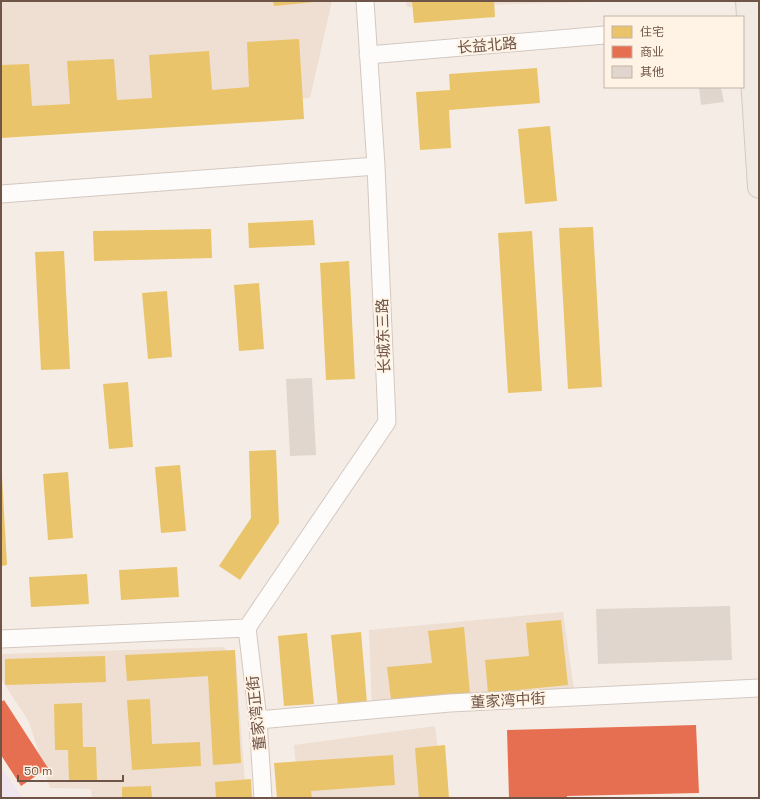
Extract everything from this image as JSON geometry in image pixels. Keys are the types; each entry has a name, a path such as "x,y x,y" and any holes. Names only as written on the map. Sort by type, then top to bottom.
{"main road":[{"path":"747,1 750,23 759,186"}],"street":[{"name":"长城东三路","path":"247,628 387,422 376,166 365,1"},
{"name":"长益北路","path":"368,55 604,35"},
{"path":"1,194 376,166"},
{"path":"1,639 247,628"},
{"name":"董家湾正街","path":"247,628 258,720 263,798"},
{"name":"董家湾中街","path":"258,720 450,702 759,688"}],"shaded area":[{"path":"1,1 332,1 310,98 1,131"},
{"path":"406,1 629,1 407,7"},
{"path":"563,612 575,697 372,710 369,630"},
{"path":"223,647 236,658 246,798 92,798 91,789 50,788 29,722 1,679 1,654"},
{"path":"435,726 444,798 299,798 294,745"},
{"path":"1,767 23,798 1,798"}],"building: 住宅":[{"path":"273,1 315,1 315,2 274,6"},
{"path":"412,1 494,1 495,17 414,23"},
{"path":"299,39 304,119 1,138 1,65 29,64 32,106 70,104 67,61 114,59 117,100 152,98 149,55 209,51 212,90 249,87 247,42"},
{"path":"537,68 540,103 449,110 451,148 420,150 416,92 450,90 449,74"},
{"path":"550,126 557,201 525,204 518,129"},
{"path":"313,220 315,245 249,248 248,223"},
{"path":"593,227 602,387 568,389 559,228"},
{"path":"211,229 212,258 94,261 93,231"},
{"path":"532,231 542,391 508,393 498,233"},
{"path":"64,251 70,369 41,370 35,252"},
{"path":"349,261 355,379 326,380 320,263"},
{"path":"259,283 264,349 239,351 234,285"},
{"path":"167,291 172,357 148,359 142,293"},
{"path":"128,382 133,447 109,449 103,384"},
{"path":"276,450 279,523 240,580 219,566 251,518 249,451"},
{"path":"180,465 186,531 161,533 155,467"},
{"path":"68,472 73,538 48,540 43,474"},
{"path":"1,476 7,565 1,566"},
{"path":"177,567 179,597 121,600 119,570"},
{"path":"87,574 89,604 31,607 29,577"},
{"path":"561,620 568,685 488,693 485,660 529,656 526,623"},
{"path":"464,627 470,693 391,700 387,667 432,663 428,631"},
{"path":"361,632 367,703 338,706 331,635"},
{"path":"307,633 314,704 284,706 278,636"},
{"path":"235,650 241,763 213,765 208,676 127,681 125,655"},
{"path":"105,656 106,682 5,685 5,659"},
{"path":"150,699 152,744 200,742 201,766 132,770 127,700"},
{"path":"82,703 83,747 96,747 97,780 69,780 68,750 55,750 54,704"},
{"path":"445,745 449,798 419,798 415,748"},
{"path":"393,755 395,785 311,791 312,798 277,798 274,763"},
{"path":"251,779 252,798 216,798 215,782"},
{"path":"151,786 152,798 122,798 122,787"}],"building: 商业":[{"path":"4,700 48,768 21,786 1,755 1,702"},
{"path":"696,725 699,793 567,796 567,798 509,798 507,730"}],"building: 其他":[{"path":"699,88 721,88 724,102 701,105"},
{"path":"312,378 316,455 290,456 286,379"},
{"path":"730,606 732,660 598,664 596,609"}]}
